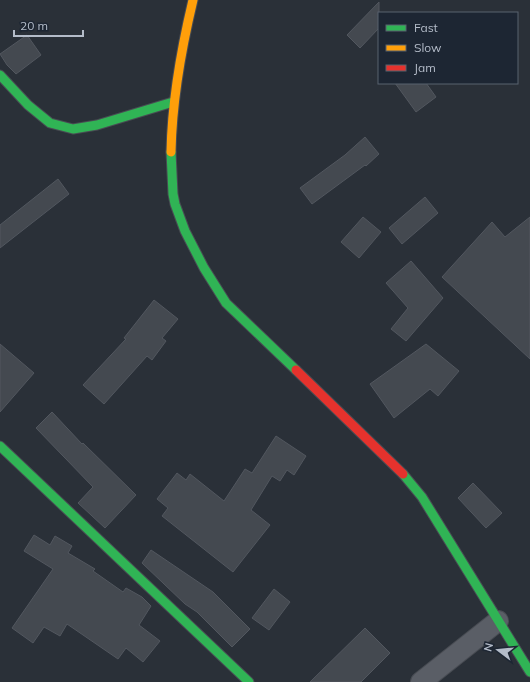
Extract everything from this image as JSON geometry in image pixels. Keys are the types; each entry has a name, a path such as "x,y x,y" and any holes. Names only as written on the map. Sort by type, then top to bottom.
{"street":[{"path":"193,0 173,102 170,153 174,202 187,238 206,273 226,303 390,459 422,497 530,672"},
{"path":"0,75 28,104 50,123 73,129 173,102"},
{"path":"0,446 249,682"},
{"path":"422,682 498,620"}],"building":[{"path":"379,2 378,29 360,48 347,35"},
{"path":"27,35 41,55 16,74 7,65 0,54"},
{"path":"396,84 427,84 436,97 416,112"},
{"path":"365,137 379,154 366,166 365,165 312,204 300,188 345,155"},
{"path":"58,179 69,194 0,248 0,225"},
{"path":"425,197 438,213 402,244 389,228"},
{"path":"363,217 381,232 359,258 341,242"},
{"path":"530,217 530,359 442,277 492,222 505,237"},
{"path":"411,261 443,298 406,341 391,329 408,308 386,283"},
{"path":"154,300 178,319 162,338 166,341 152,360 147,356 104,404 83,385 126,339 124,338"},
{"path":"0,344 34,373 0,412"},
{"path":"426,344 459,371 438,396 430,389 394,418 370,384"},
{"path":"52,412 82,444 83,443 136,495 105,528 78,503 93,487 36,428"},
{"path":"276,436 306,456 294,475 287,470 280,481 272,476 251,510 270,525 233,572 162,516 168,508 157,499 177,473 186,480 190,474 224,501 245,469 252,473"},
{"path":"473,483 502,513 486,528 458,498"},
{"path":"34,535 50,545 55,536 72,546 68,553 95,569 93,571 123,592 126,588 142,597 151,606 139,625 160,641 143,662 126,648 118,659 67,624 60,636 44,627 33,643 12,628 53,569 24,551"},
{"path":"151,550 213,592 250,629 232,647 197,612 185,604 142,563"},
{"path":"274,589 290,602 269,630 252,618"},
{"path":"365,628 390,653 361,682 310,682"}],"traffic: fast":[{"path":"0,75 28,105 50,123 73,129 97,125 173,102"},
{"path":"171,152 173,194 175,204 185,231 204,268 226,303 296,370"},
{"path":"0,446 249,682"},
{"path":"403,474 422,497 530,672"}],"traffic: slow":[{"path":"171,152 173,113 178,75 193,0"}],"traffic: jam":[{"path":"296,370 403,474"}]}
